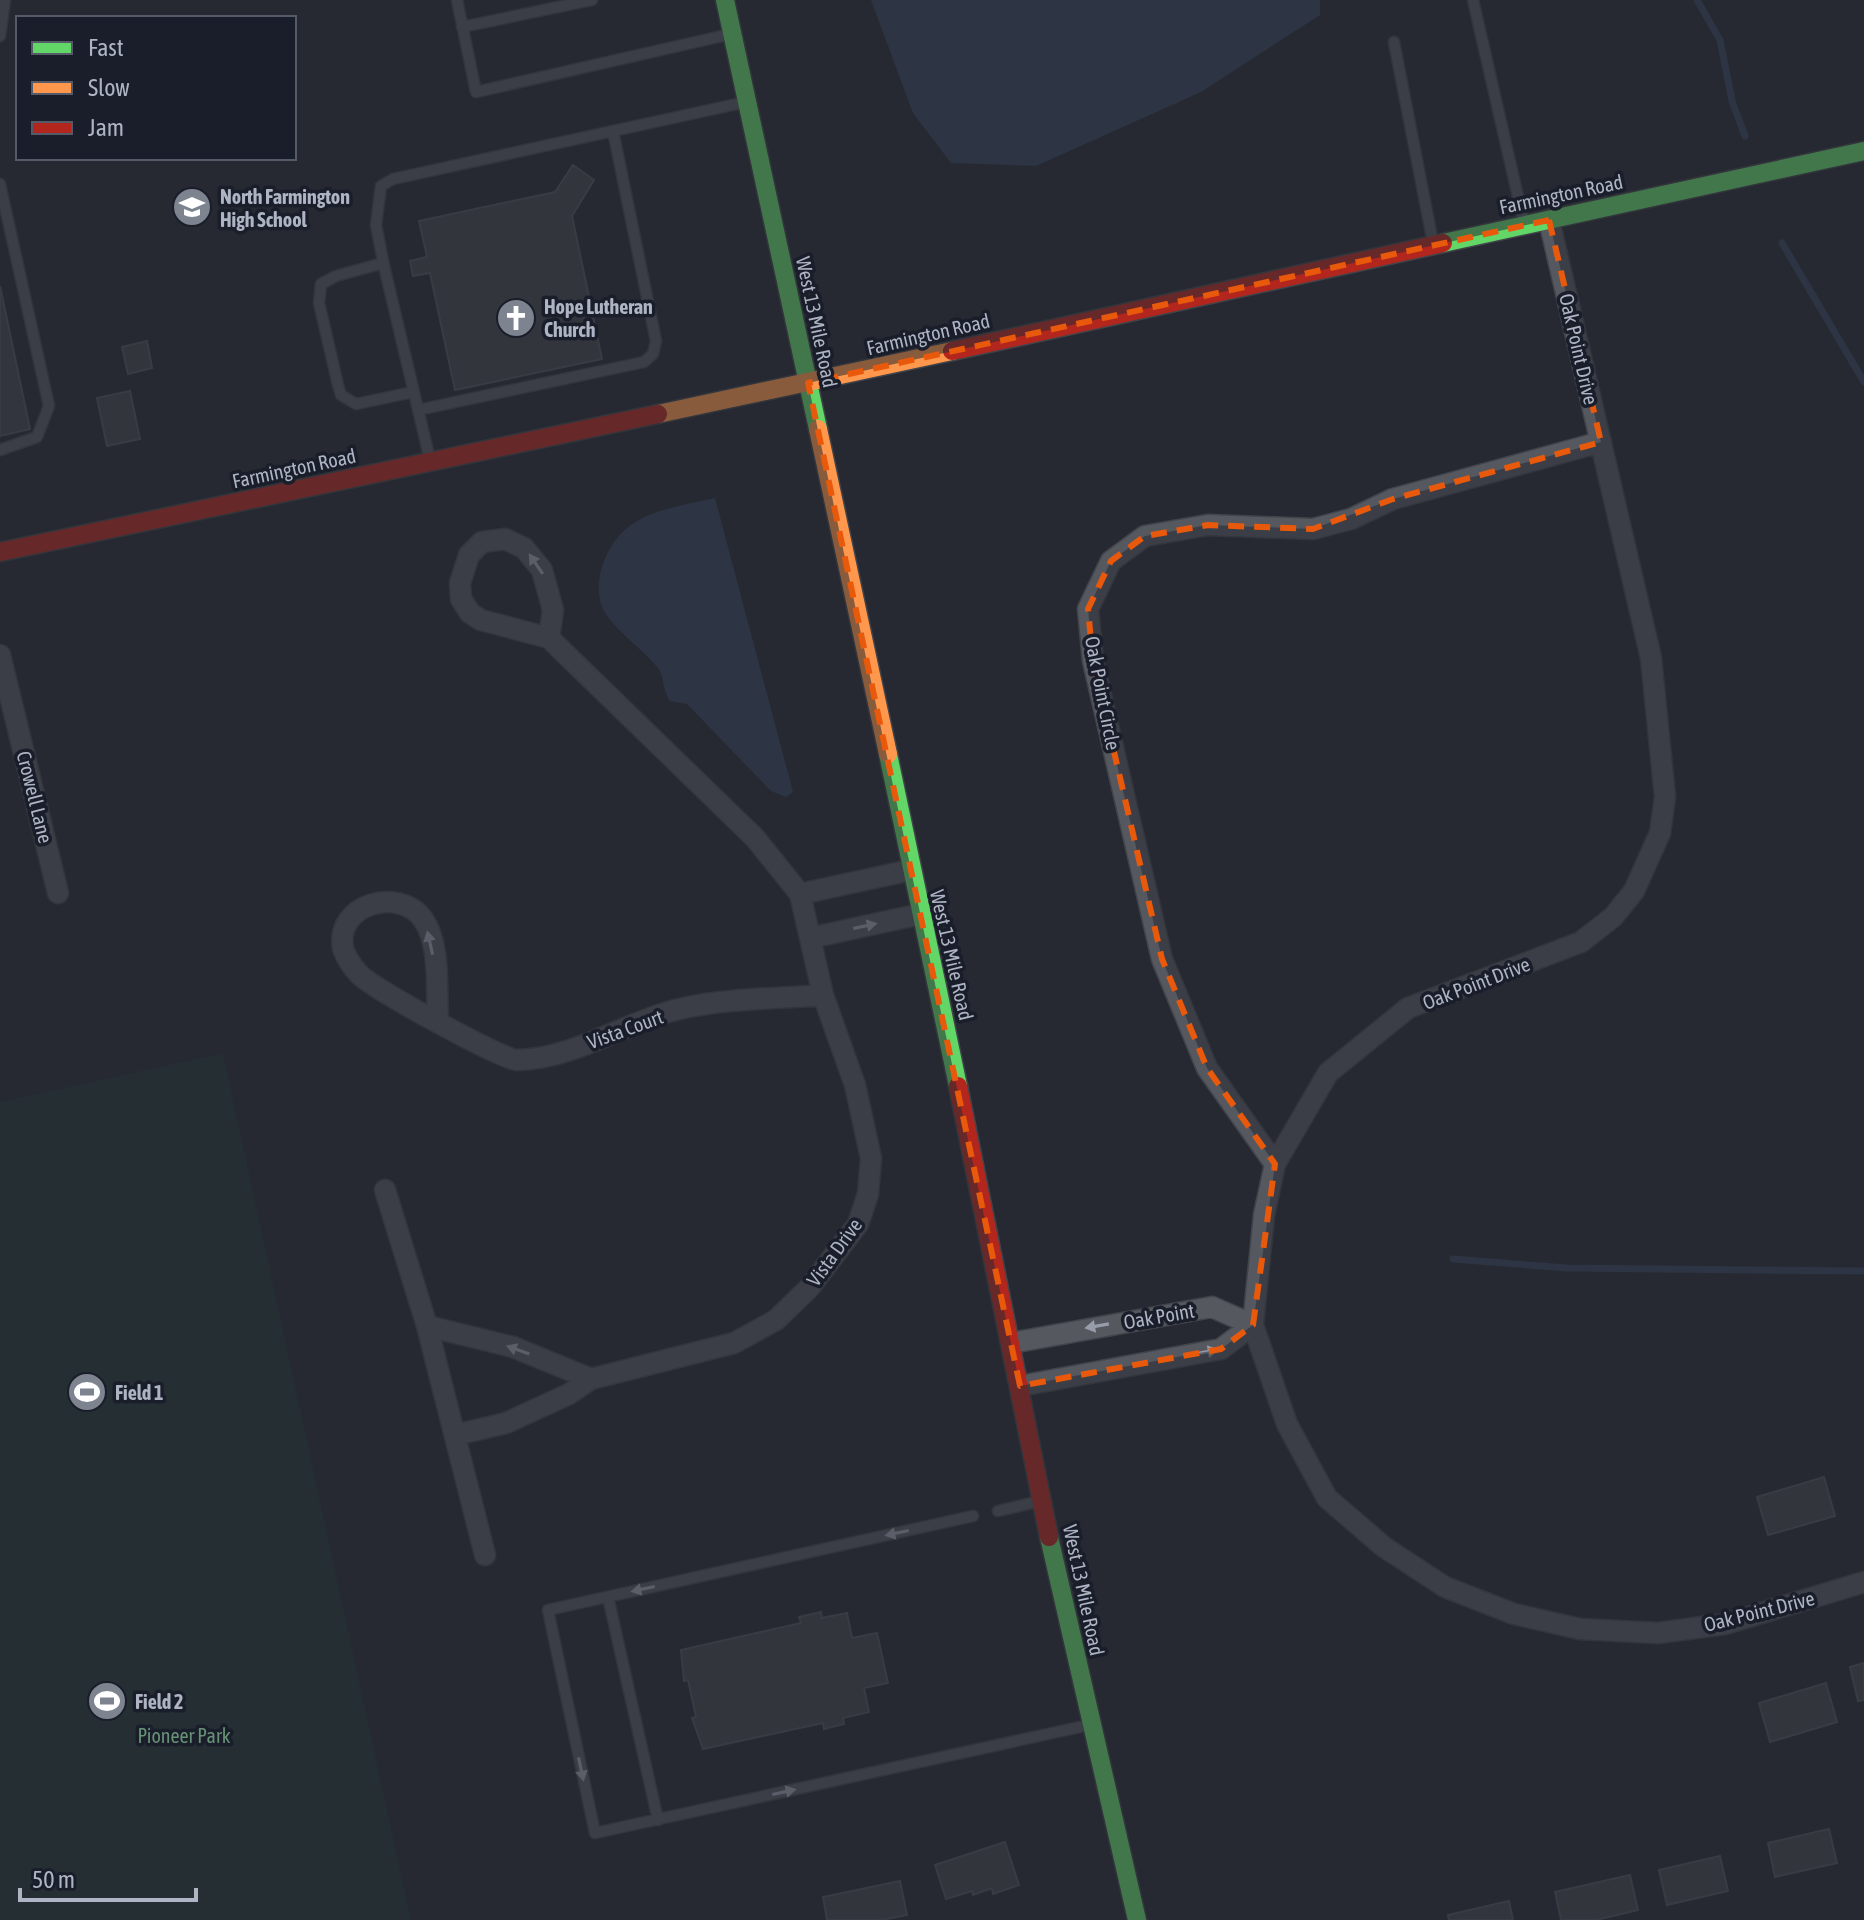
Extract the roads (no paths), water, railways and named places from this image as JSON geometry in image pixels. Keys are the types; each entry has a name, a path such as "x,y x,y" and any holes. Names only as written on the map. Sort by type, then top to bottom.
{"street":[{"name":"West 13 Mile Road","path":"725,0 921,914 1042,1501 1137,1920"},
{"name":"Farmington Road","path":"0,552 808,383 1864,151"},
{"name":"Oak Point Drive","path":"1549,220 1651,658 1665,797 1651,859 1634,891 1613,917 1581,942 1408,1008 1328,1073 1275,1164 1264,1215 1253,1325 1287,1424 1327,1498 1384,1547 1445,1587 1514,1614 1580,1629 1658,1633 1725,1624 1864,1582"},
{"name":"Oak Point Circle","path":"1275,1164 1207,1068 1162,959 1093,661 1088,609 1111,561 1145,536 1208,525 1313,529 1351,519 1393,499 1601,442"},
{"name":"Vista Drive","path":"455,1435 506,1423 569,1394 591,1379 734,1343 776,1320 810,1287 858,1224 868,1194 871,1158 855,1085 823,995 800,894 755,838 549,638 481,620 470,613 461,599 460,583 469,555 482,542 505,539 524,548 542,570 553,610 549,638"},
{"name":"Crowell Lane","path":"0,655 58,893"},
{"path":"800,894 911,870"},
{"name":"Vista Court","path":"438,1020 432,940 423,919 409,905 397,901 372,902 357,911 346,927 343,947 359,975 403,1005 513,1060 551,1057 684,1008 823,995"},
{"path":"810,938 921,914"},
{"path":"385,1190 427,1326 485,1555"},
{"name":"Oak Point","path":"1011,1343 1212,1307 1253,1325"},
{"path":"1020,1386 1221,1349 1253,1325"},
{"path":"427,1326 513,1347 591,1379"}],"lane":[{"path":"0,36 5,0"},
{"path":"457,0 476,92 733,34"},
{"path":"462,27 592,0"},
{"path":"1473,0 1524,225"},
{"path":"1394,42 1433,245"},
{"path":"430,462 376,225 381,186 393,179 748,102"},
{"path":"418,410 644,362 653,354 656,341 613,131"},
{"path":"0,184 49,406 37,437 0,450"},
{"path":"383,263 336,276 321,284 319,303 341,395 347,400 364,403 413,392"},
{"path":"998,1511 1042,1501"},
{"path":"973,1516 548,1610 595,1833 1092,1725"},
{"path":"608,1597 658,1820"}],"water":[{"path":"871,0 1320,0 1320,15 1201,92 1036,166 951,163 913,113"},
{"path":"715,498 793,792 786,797 771,791 687,704 670,701 658,668 614,625 600,599 602,567 610,549 632,524 646,516"}],"waterway":[{"path":"1697,0 1720,40 1732,101 1745,136"},
{"path":"1782,243 1864,382"},
{"path":"1453,1259 1566,1268 1864,1271"}],"place":[{"name":"North Farmington High School","path":"192,207"},
{"name":"Hope Lutheran Church","path":"516,318"},
{"name":"Field 1","path":"87,1392"},
{"name":"Field 2","path":"107,1701"}],"park label":[{"name":"Pioneer Park","path":"184,1735"}]}
